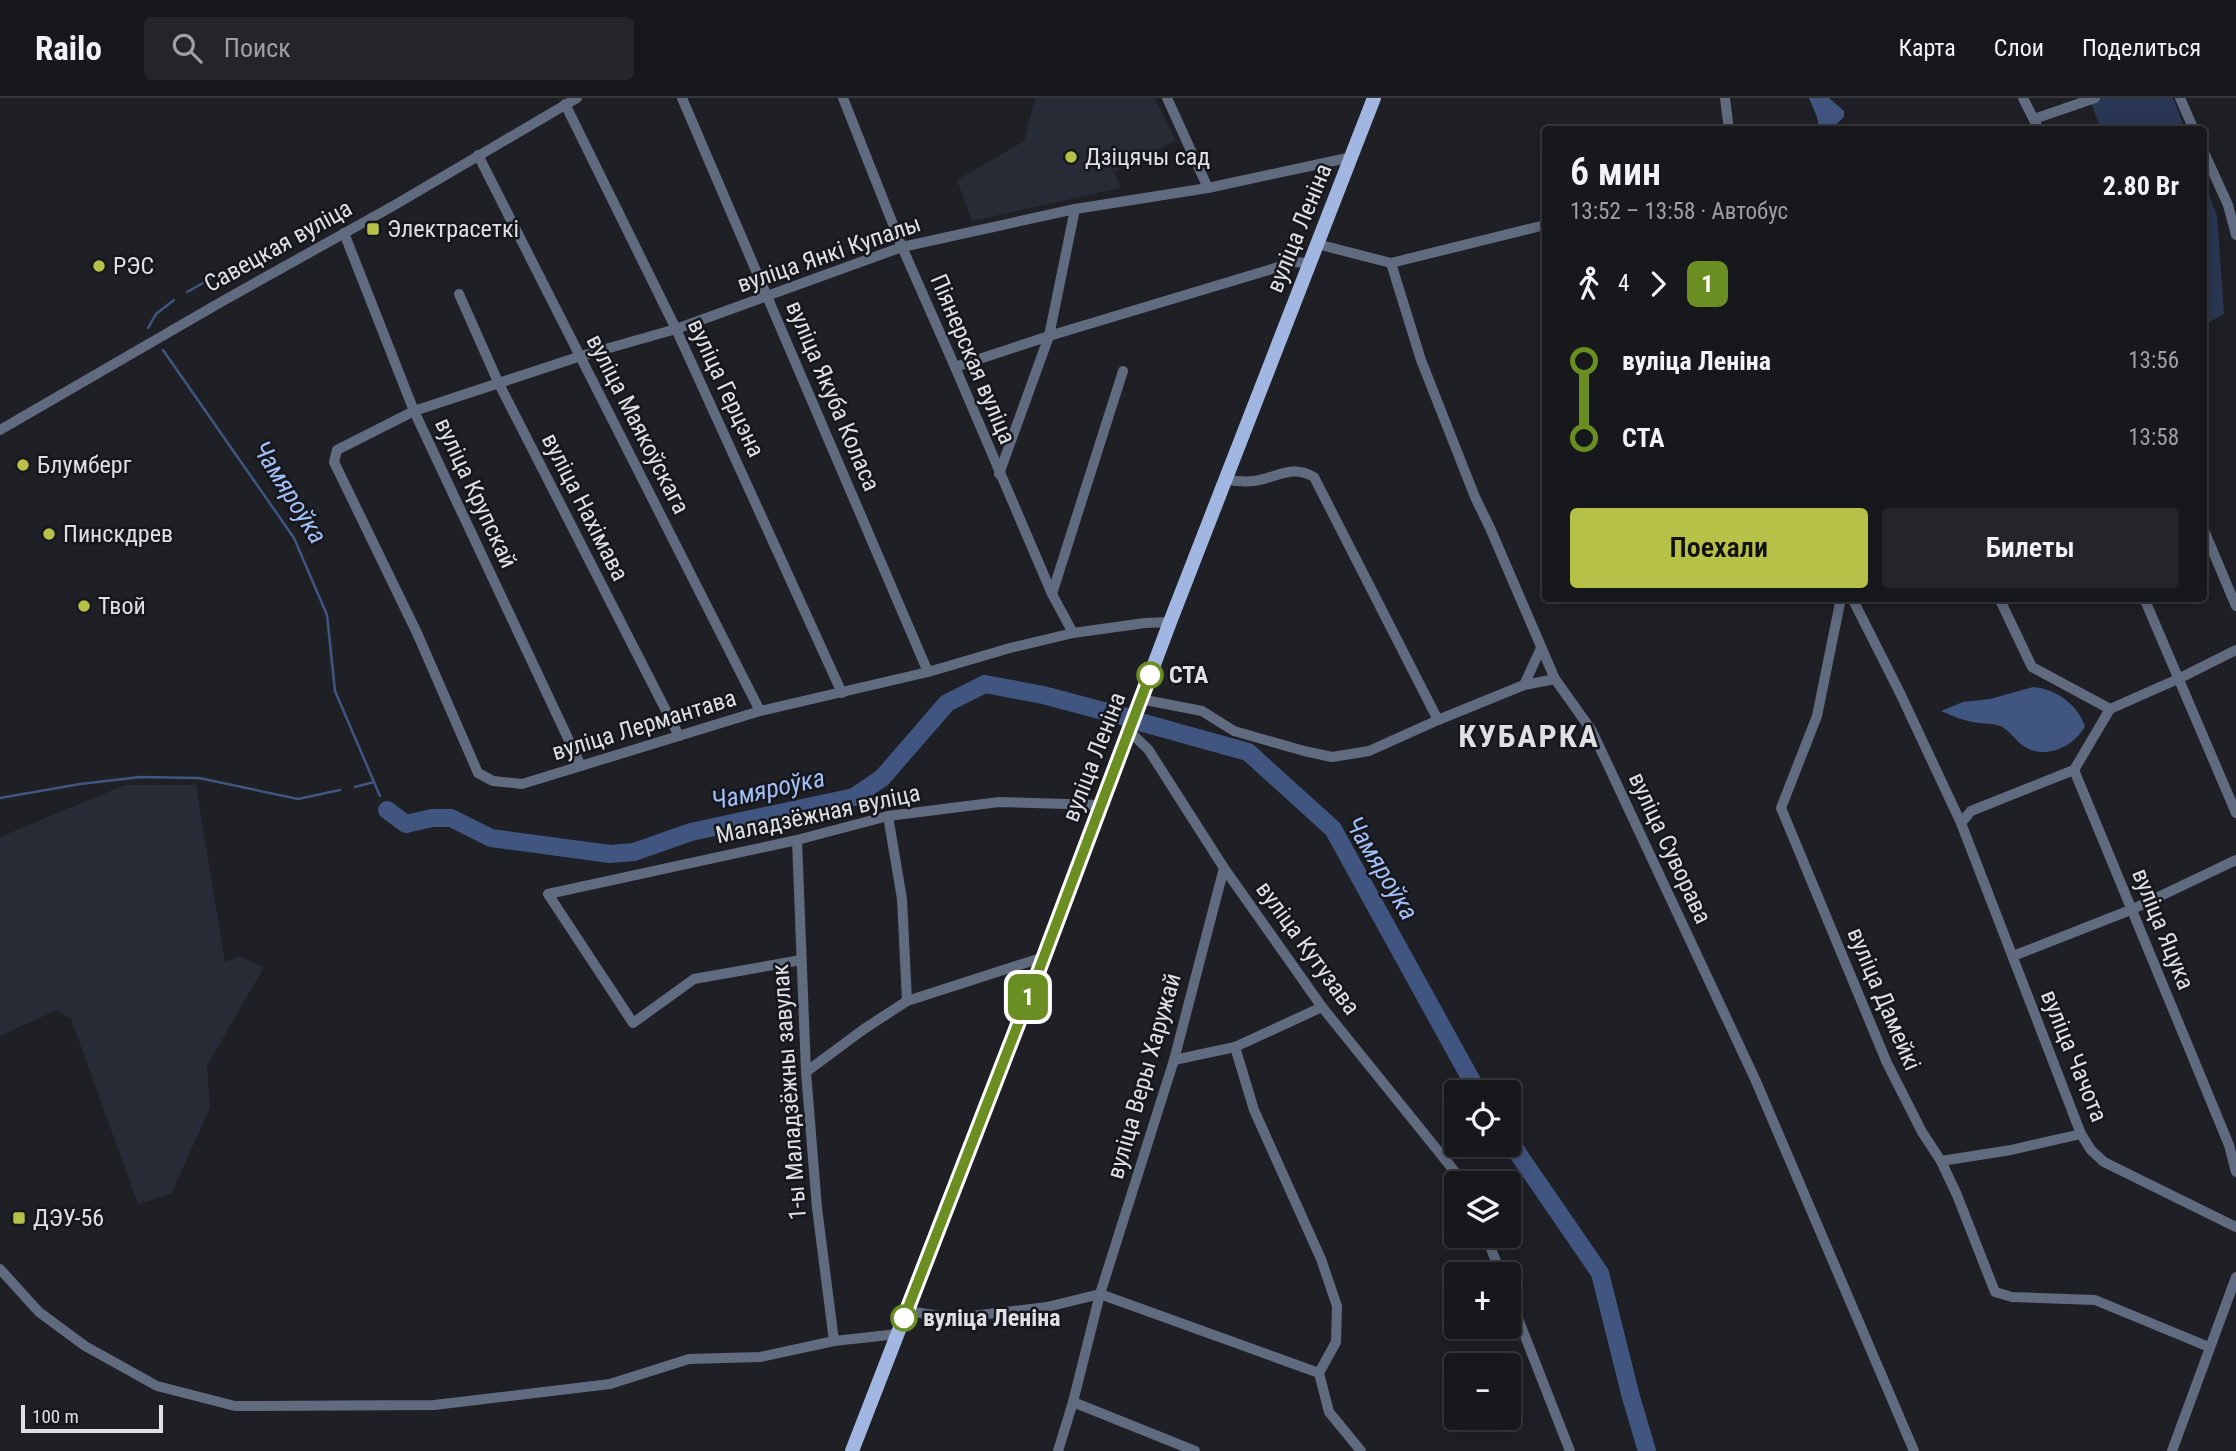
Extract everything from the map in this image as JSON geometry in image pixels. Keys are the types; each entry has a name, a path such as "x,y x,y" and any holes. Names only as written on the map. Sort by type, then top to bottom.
{"main road":[{"name":"вуліца Леніна","path":"852,1451 1374,98"}],"street":[{"name":"Савецкая вуліца","path":"0,430 577,98"},
{"name":"вуліца Якуба Коласа","path":"682,98 928,672"},
{"name":"Піянерская вуліца","path":"843,98 902,247 956,367 999,474 1052,594 1073,633"},
{"path":"1167,98 1208,188"},
{"path":"1725,98 1728,126"},
{"path":"2023,98 2036,124 2095,98"},
{"path":"2180,98 2192,126"},
{"name":"вуліца Герцэна","path":"565,104 676,330 842,693"},
{"name":"вуліца Маякоўскага","path":"478,155 760,711"},
{"name":"вуліца Янкі Купалы","path":"337,450 414,411 581,356 676,330 902,247 1075,209 1208,188 1352,157"},
{"path":"2207,159 2228,205 2236,235"},
{"path":"999,474 1049,336 1075,209"},
{"path":"1317,244 1391,263 1542,226"},
{"name":"вуліца Крупскай","path":"344,233 414,411 581,766"},
{"path":"956,367 1295,262 1310,263"},
{"name":"вуліца Суворава","path":"1391,263 1421,360 1475,497 1541,648 1555,679 1592,731 1749,1067 1914,1451"},
{"name":"вуліца Нахімава","path":"459,294 499,384 679,736"},
{"path":"1052,594 1123,371"},
{"name":"вуліца Лермантава","path":"337,450 334,462 416,633 478,773 493,781 522,784 760,711 928,672 1073,633 1170,622"},
{"path":"1225,480 1252,481 1292,471 1304,472 1314,477 1438,720"},
{"path":"2207,537 2236,606"},
{"name":"вуліца Дамейкі","path":"1840,602 1817,716 1781,808 1887,1063 1922,1132 1941,1161 1995,1292 2012,1297 2095,1300 2209,1347"},
{"name":"вуліца Чачота","path":"1854,602 1961,823 2081,1134 2091,1150 2104,1162 2236,1227"},
{"path":"2002,602 2032,667 2110,709"},
{"path":"2146,602 2236,813"},
{"path":"1524,685 1541,648"},
{"path":"1961,823 1971,811 2074,770 2110,709 2236,650"},
{"path":"1140,699 1202,711 1234,731 1332,757 1369,751 1524,685 1555,679"},
{"name":"вуліца Кутузава","path":"1128,730 1148,749 1224,868 1322,1007 1454,1171"},
{"name":"вуліца Яцука","path":"2074,770 2229,1145 2236,1172"},
{"name":"Маладзёжная вуліца","path":"801,960 694,979 633,1023 548,894 797,840 888,816 999,802 1101,805"},
{"path":"888,816 902,899 907,1001"},
{"name":"1-ы Маладзёжны завулак","path":"797,840 806,1072 817,1208 834,1340"},
{"path":"2013,956 2133,909 2236,860"},
{"name":"вуліца Веры Харужай","path":"1058,1451 1100,1294 1174,1060 1224,868"},
{"path":"806,1072 907,1001 1044,957"},
{"path":"1174,1060 1235,1047 1322,1007"},
{"path":"1235,1047 1254,1110 1321,1259 1337,1306 1336,1342 1319,1373 1329,1412 1361,1451"},
{"path":"1941,1161 2011,1150 2081,1134"},
{"path":"0,1269 39,1312 85,1346 157,1386 235,1405 434,1405 610,1384 689,1359 760,1357 834,1340 898,1334"},
{"path":"2176,1449 2209,1347 2235,1284"},
{"path":"907,1311 954,1318 1047,1307 1100,1294 1319,1373"},
{"path":"1521,1326 1570,1451"},
{"path":"1073,1402 1195,1451"}],"shaded area":[{"name":"Дзіцячы сад","path":"1035,98 1154,98 1176,140 1114,172 1121,188 972,221 957,180 1024,141"},
{"path":"1809,98 1829,98 1844,111 1844,117 1834,126 1818,126"},
{"path":"2100,98 2173,98 2184,126 2100,126 2090,101"},
{"path":"2207,190 2217,216 2224,314 2207,324"},
{"path":"2033,687 2050,691 2065,699 2077,711 2085,726 2074,740 2059,749 2033,751 2021,745 2000,726 1968,721 1941,711 1963,702 1990,699"},
{"path":"125,785 196,785 225,962 239,956 264,967 207,1066 210,1108 171,1194 138,1204 71,1019 57,1010 0,1036 0,837"}],"waterway":[{"name":"Чамяроўка","path":"187,292 212,278"},
{"name":"Чамяроўка","path":"148,328 156,314 174,300"},
{"name":"Чамяроўка","path":"163,350 294,538 327,615 335,691 380,796"},
{"name":"Чамяроўка","path":"387,810 406,824 432,818 451,818 491,838 610,854 634,852 691,832 854,797 882,778 947,703 985,684 1043,695 1126,717"},
{"name":"Чамяроўка","path":"1140,722 1248,752 1333,829 1471,1080"},
{"path":"0,798 140,777 199,778 298,799 340,790"},
{"path":"355,787 374,782"},
{"name":"Чамяроўка","path":"1520,1157 1600,1273 1647,1451"}],"bus line":[{"name":"1","path":"904,1318 1150,675"}],"place":[{"name":"Дзіцячы сад","path":"1071,157"},
{"name":"Электрасеткі","path":"373,229"},
{"name":"РЭС","path":"99,266"},
{"name":"Блумберг","path":"23,465"},
{"name":"Пинскдрев","path":"49,534"},
{"name":"Твой","path":"84,606"},
{"name":"СТА","path":"1150,675"},
{"name":"ДЭУ-56","path":"19,1218"},
{"name":"вуліца Леніна","path":"904,1318"}],"district":[{"name":"КУБАРКА","path":"1529,736"}]}
